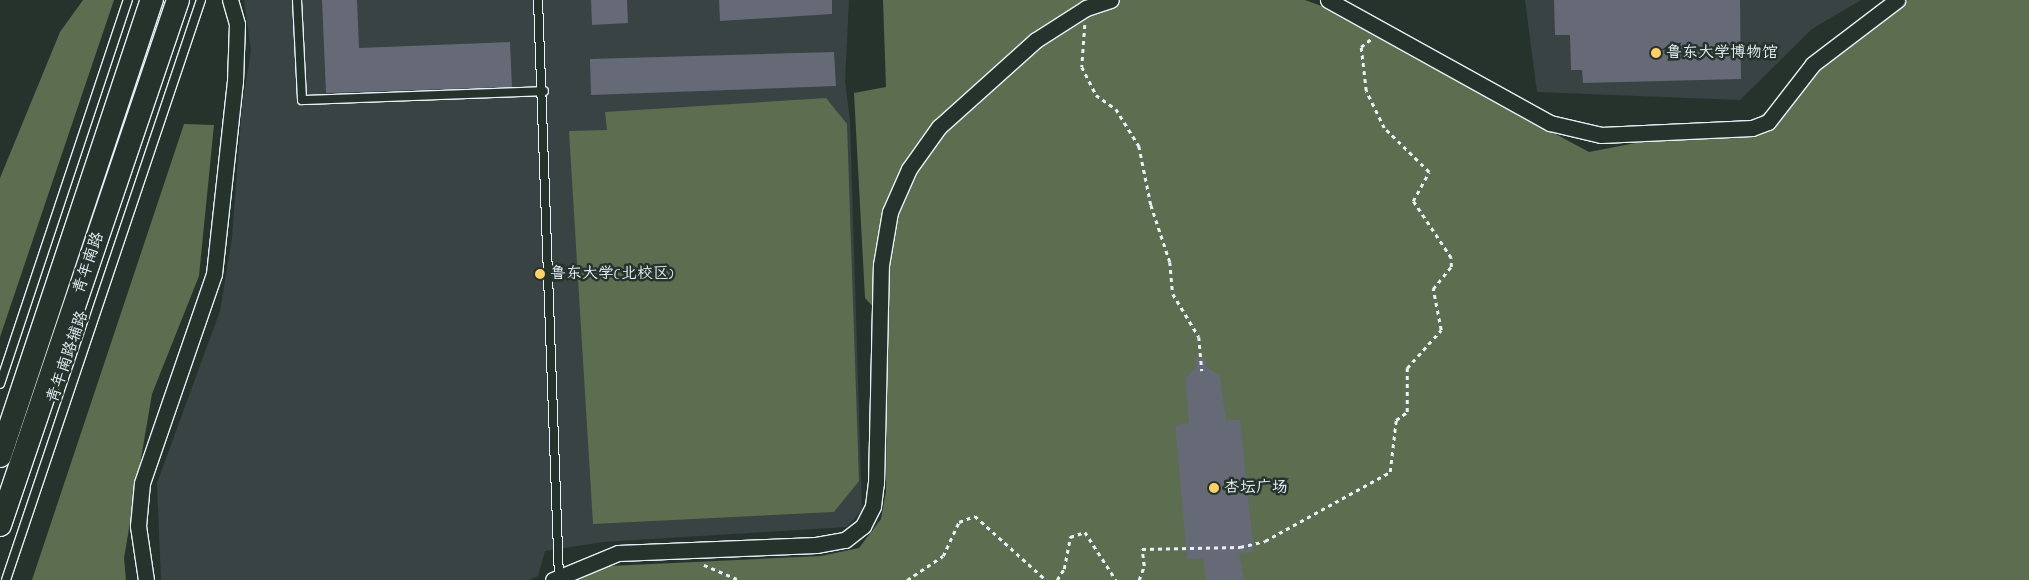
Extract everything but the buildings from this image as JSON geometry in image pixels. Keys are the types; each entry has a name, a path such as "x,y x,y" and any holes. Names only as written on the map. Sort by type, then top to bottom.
{"main road":[{"name":"青年南路","path":"0,456 152,0"},
{"name":"青年南路","path":"0,525 178,0"}],"street":[{"path":"146,580 138,526 142,483 214,274 235,81 237,24 230,0"},
{"path":"556,578 618,553 816,545 845,540 863,526 873,506 876,483 876,318 890,212 909,169 940,126 1036,40 1086,8 1111,0"},
{"path":"1328,0 1380,26 1524,109 1578,133 1752,128 1768,122 1813,64 1897,0"}],"lane":[{"path":"0,384 128,0"},
{"name":"青年南路辅路","path":"6,580 201,0"},
{"path":"297,0 302,100 544,91"},
{"path":"538,0 544,91 556,578"}],"path":[{"path":"1086,8 1082,67 1096,95 1116,109 1139,146 1151,205 1170,262 1173,294 1199,337 1202,370"},
{"path":"1139,580 1144,566 1142,549 1240,547 1265,541 1390,472 1396,420 1406,412 1407,368 1441,330 1433,289 1451,268 1451,258 1413,201 1429,172 1384,128 1366,91 1361,48 1380,26"},
{"path":"907,580 943,556 959,522 975,516 1046,580"},
{"path":"1057,580 1064,569 1070,537 1085,532 1116,580"}],"shaded area":[{"name":"鲁东大学(北校区)","path":"244,0 849,0 845,82 850,120 862,510 847,527 603,542 545,551 538,576 529,580 161,580 157,483 220,311 232,238 242,106 251,51"},
{"path":"1525,0 1861,0 1812,29 1740,100 1537,92"}],"green space":[{"path":"83,0 114,0 0,337 0,178 60,32"},
{"path":"883,0 1305,0 1354,18 1455,80 1589,152 1755,120 1908,0 2029,0 2029,580 578,580 609,566 821,556 859,548 881,519 886,491 887,322 865,298 854,93 886,87"},
{"path":"826,98 847,124 859,481 834,512 593,524 569,131 607,130 605,112"},
{"path":"184,124 214,125 199,276 152,394 124,558 126,580 32,580"}],"place":[{"name":"鲁东大学博物馆","path":"1656,53"},
{"name":"鲁东大学(北校区)","path":"540,274"},
{"name":"杏坛广场","path":"1214,488"}]}
